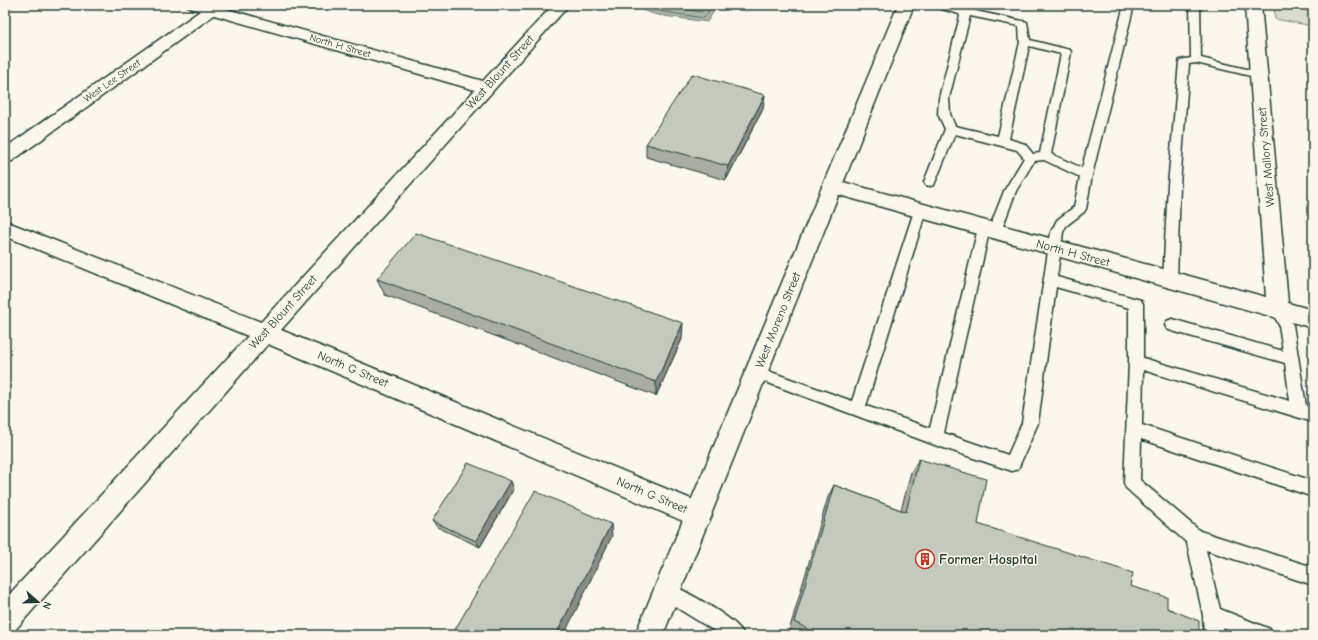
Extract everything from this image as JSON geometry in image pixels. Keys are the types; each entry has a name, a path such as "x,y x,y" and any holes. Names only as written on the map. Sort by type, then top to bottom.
{"street":[{"name":"North H Street","path":"195,5 215,7 485,87"},
{"name":"West Blount Street","path":"5,620 485,87 561,5"},
{"name":"West Moreno Street","path":"649,635 906,5"},
{"name":"West Mallory Street","path":"1253,5 1278,310"},
{"name":"West Lee Street","path":"5,157 215,7"},
{"name":"North H Street","path":"832,186 1313,319"},
{"name":"North G Street","path":"5,228 265,332 699,514"}],"lane":[{"path":"938,5 962,12 1024,24 1025,42 1003,141"},
{"path":"757,373 935,438 1012,464 1030,423 1058,232 1062,223 1080,209 1086,175 1129,5"},
{"path":"1195,5 1196,60"},
{"path":"930,182 950,129 944,114 944,98 965,16 962,12"},
{"path":"1025,42 1066,52 1045,156"},
{"path":"1170,280 1174,185 1184,62 1196,60 1259,75"},
{"path":"950,129 1021,146 1030,158"},
{"path":"1030,158 1045,156 1086,175"},
{"path":"935,438 990,230 1010,191 1030,158"},
{"path":"857,410 920,210"},
{"path":"1051,280 1136,304 1136,362 1132,483 1195,538 1313,576"},
{"path":"1278,310 1286,325 1291,359 1306,412"},
{"path":"1172,325 1291,359"},
{"path":"1136,362 1306,412"},
{"path":"1133,429 1313,488"},
{"path":"1195,538 1212,615 1213,635"},
{"path":"667,592 723,625 735,635"},
{"path":"1212,615 1264,635"}],"shaded area":[{"path":"1274,5 1313,5 1313,26 1275,19"}],"water":[{"path":"626,5 718,5 707,22 657,15"}],"building":[{"path":"692,74 765,95 728,166 646,144"},
{"path":"416,233 683,323 656,382 377,279"},
{"name":"Former Hospital","path":"919,459 986,479 978,524 1133,573 1130,586 1167,597 1167,608 1199,621 1199,635 819,635 794,622 834,485 906,512"},
{"path":"468,463 511,481 476,541 432,521"},
{"path":"535,491 611,524 556,635 452,635"}],"place":[{"name":"Former Hospital","path":"925,559"}]}
